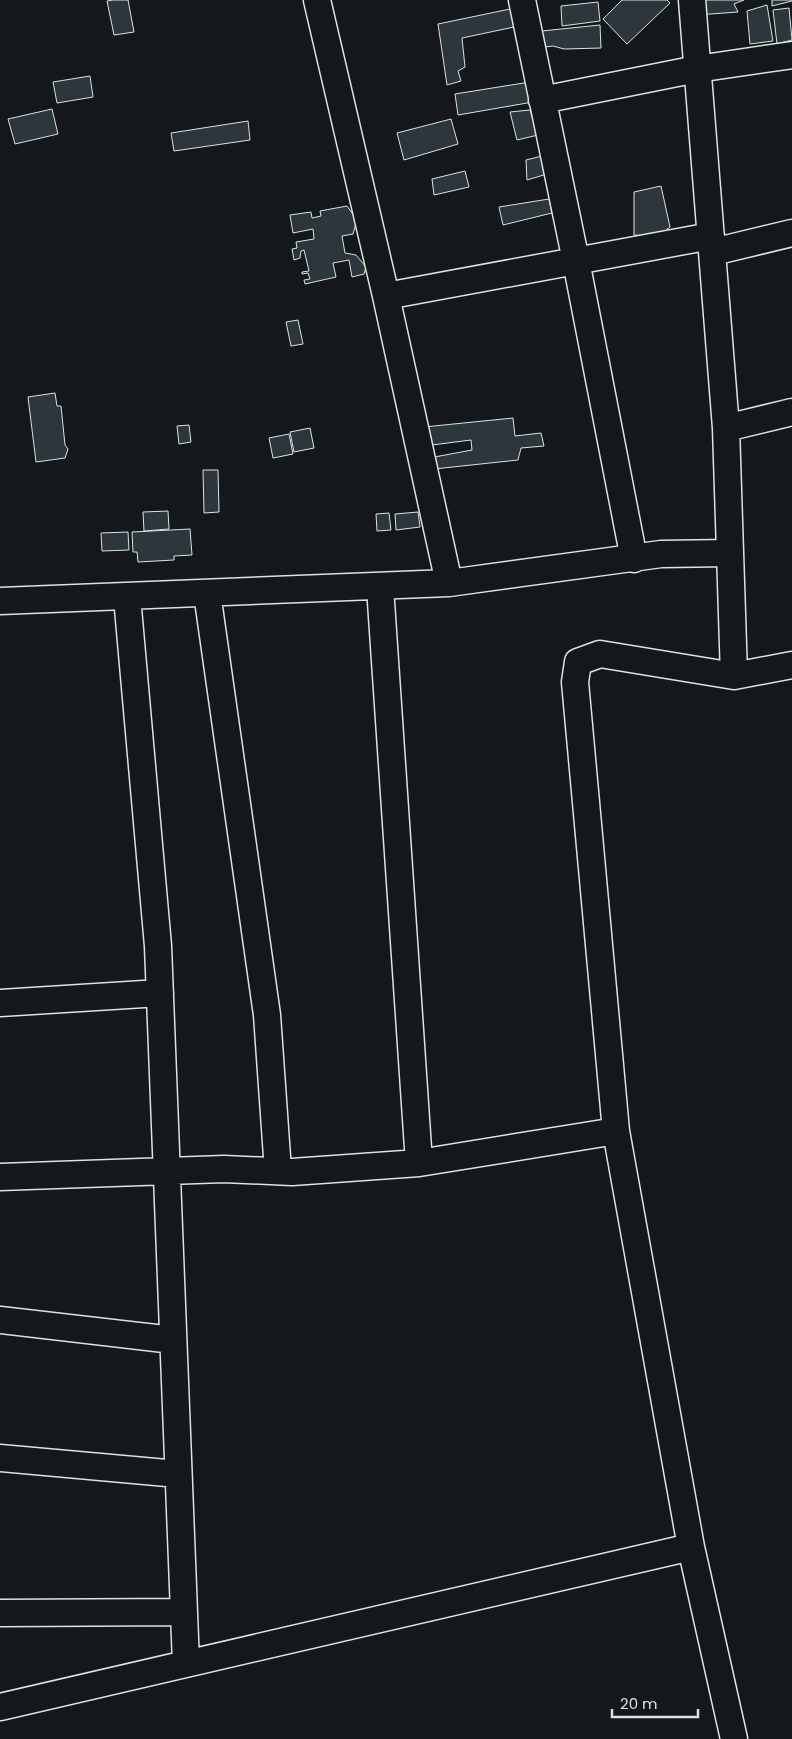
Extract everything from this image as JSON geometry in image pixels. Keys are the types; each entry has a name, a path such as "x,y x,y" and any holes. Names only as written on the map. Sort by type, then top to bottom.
{"street":[{"path":"317,0 386,296 449,583"},
{"path":"522,0 576,261 634,559"},
{"path":"692,0 726,428 734,676"},
{"path":"542,100 698,69 792,55"},
{"path":"386,296 576,261 792,233"},
{"path":"726,428 792,412"},
{"path":"0,601 449,583 661,554 730,553"},
{"path":"380,587 419,1163"},
{"path":"207,593 266,1015 278,1171"},
{"path":"127,597 158,946 186,1664"},
{"path":"734,1739 691,1547 616,1131 575,682 578,662 600,654 734,676 792,665"},
{"path":"0,1003 160,993"},
{"path":"0,1177 224,1169 292,1172 419,1163 616,1131"},
{"path":"0,1320 173,1340"},
{"path":"0,1458 178,1474"},
{"path":"0,1707 691,1547"},
{"path":"0,1613 184,1612"}],"building":[{"path":"128,0 134,32 114,35 107,1"},
{"path":"622,0 667,0 670,3 627,44 603,19"},
{"path":"696,0 744,0 734,4 738,12 697,15"},
{"path":"772,0 792,0 792,1 772,6"},
{"path":"598,2 600,21 562,26 561,6"},
{"path":"767,5 773,41 750,44 747,11"},
{"path":"515,8 519,26 462,38 465,67 458,71 461,81 447,85 438,24"},
{"path":"789,8 792,40 777,44 773,10"},
{"path":"600,25 601,48 564,49 553,46 545,47 542,31"},
{"path":"90,76 93,97 57,103 53,82"},
{"path":"530,82 533,102 458,115 455,94"},
{"path":"52,109 58,134 15,144 8,119"},
{"path":"530,110 538,135 517,140 510,112"},
{"path":"451,119 458,144 404,160 397,133"},
{"path":"248,121 250,140 174,151 171,133"},
{"path":"542,156 547,174 527,180 526,160"},
{"path":"465,171 469,187 434,195 432,179"},
{"path":"661,186 670,227 657,237 634,235 634,192"},
{"path":"549,199 552,213 503,225 499,207"},
{"path":"347,206 357,220 353,234 342,236 345,253 356,255 366,267 364,274 352,277 349,260 333,263 336,277 305,284 304,280 310,279 308,273 302,274 302,272 309,271 304,250 301,251 300,258 294,260 292,249 297,248 296,242 314,239 313,229 293,233 290,215 311,212 312,218 321,216 320,211"},
{"path":"298,320 303,344 291,346 286,322"},
{"path":"55,393 57,406 61,406 65,445 68,449 65,458 36,462 28,397"},
{"path":"513,418 515,436 541,433 544,446 521,448 518,460 434,469 429,458 472,450 471,440 424,446 424,427"},
{"path":"189,425 191,442 179,444 177,426"},
{"path":"310,428 314,448 294,452 290,432"},
{"path":"289,434 293,454 273,458 269,438"},
{"path":"203,470 218,470 219,512 204,513"},
{"path":"168,511 169,529 144,531 143,512"},
{"path":"418,512 420,527 396,530 395,514"},
{"path":"389,513 391,530 377,531 376,514"},
{"path":"190,529 192,555 174,556 174,560 138,562 137,552 133,552 132,532"},
{"path":"128,532 129,550 102,551 101,533"}]}
